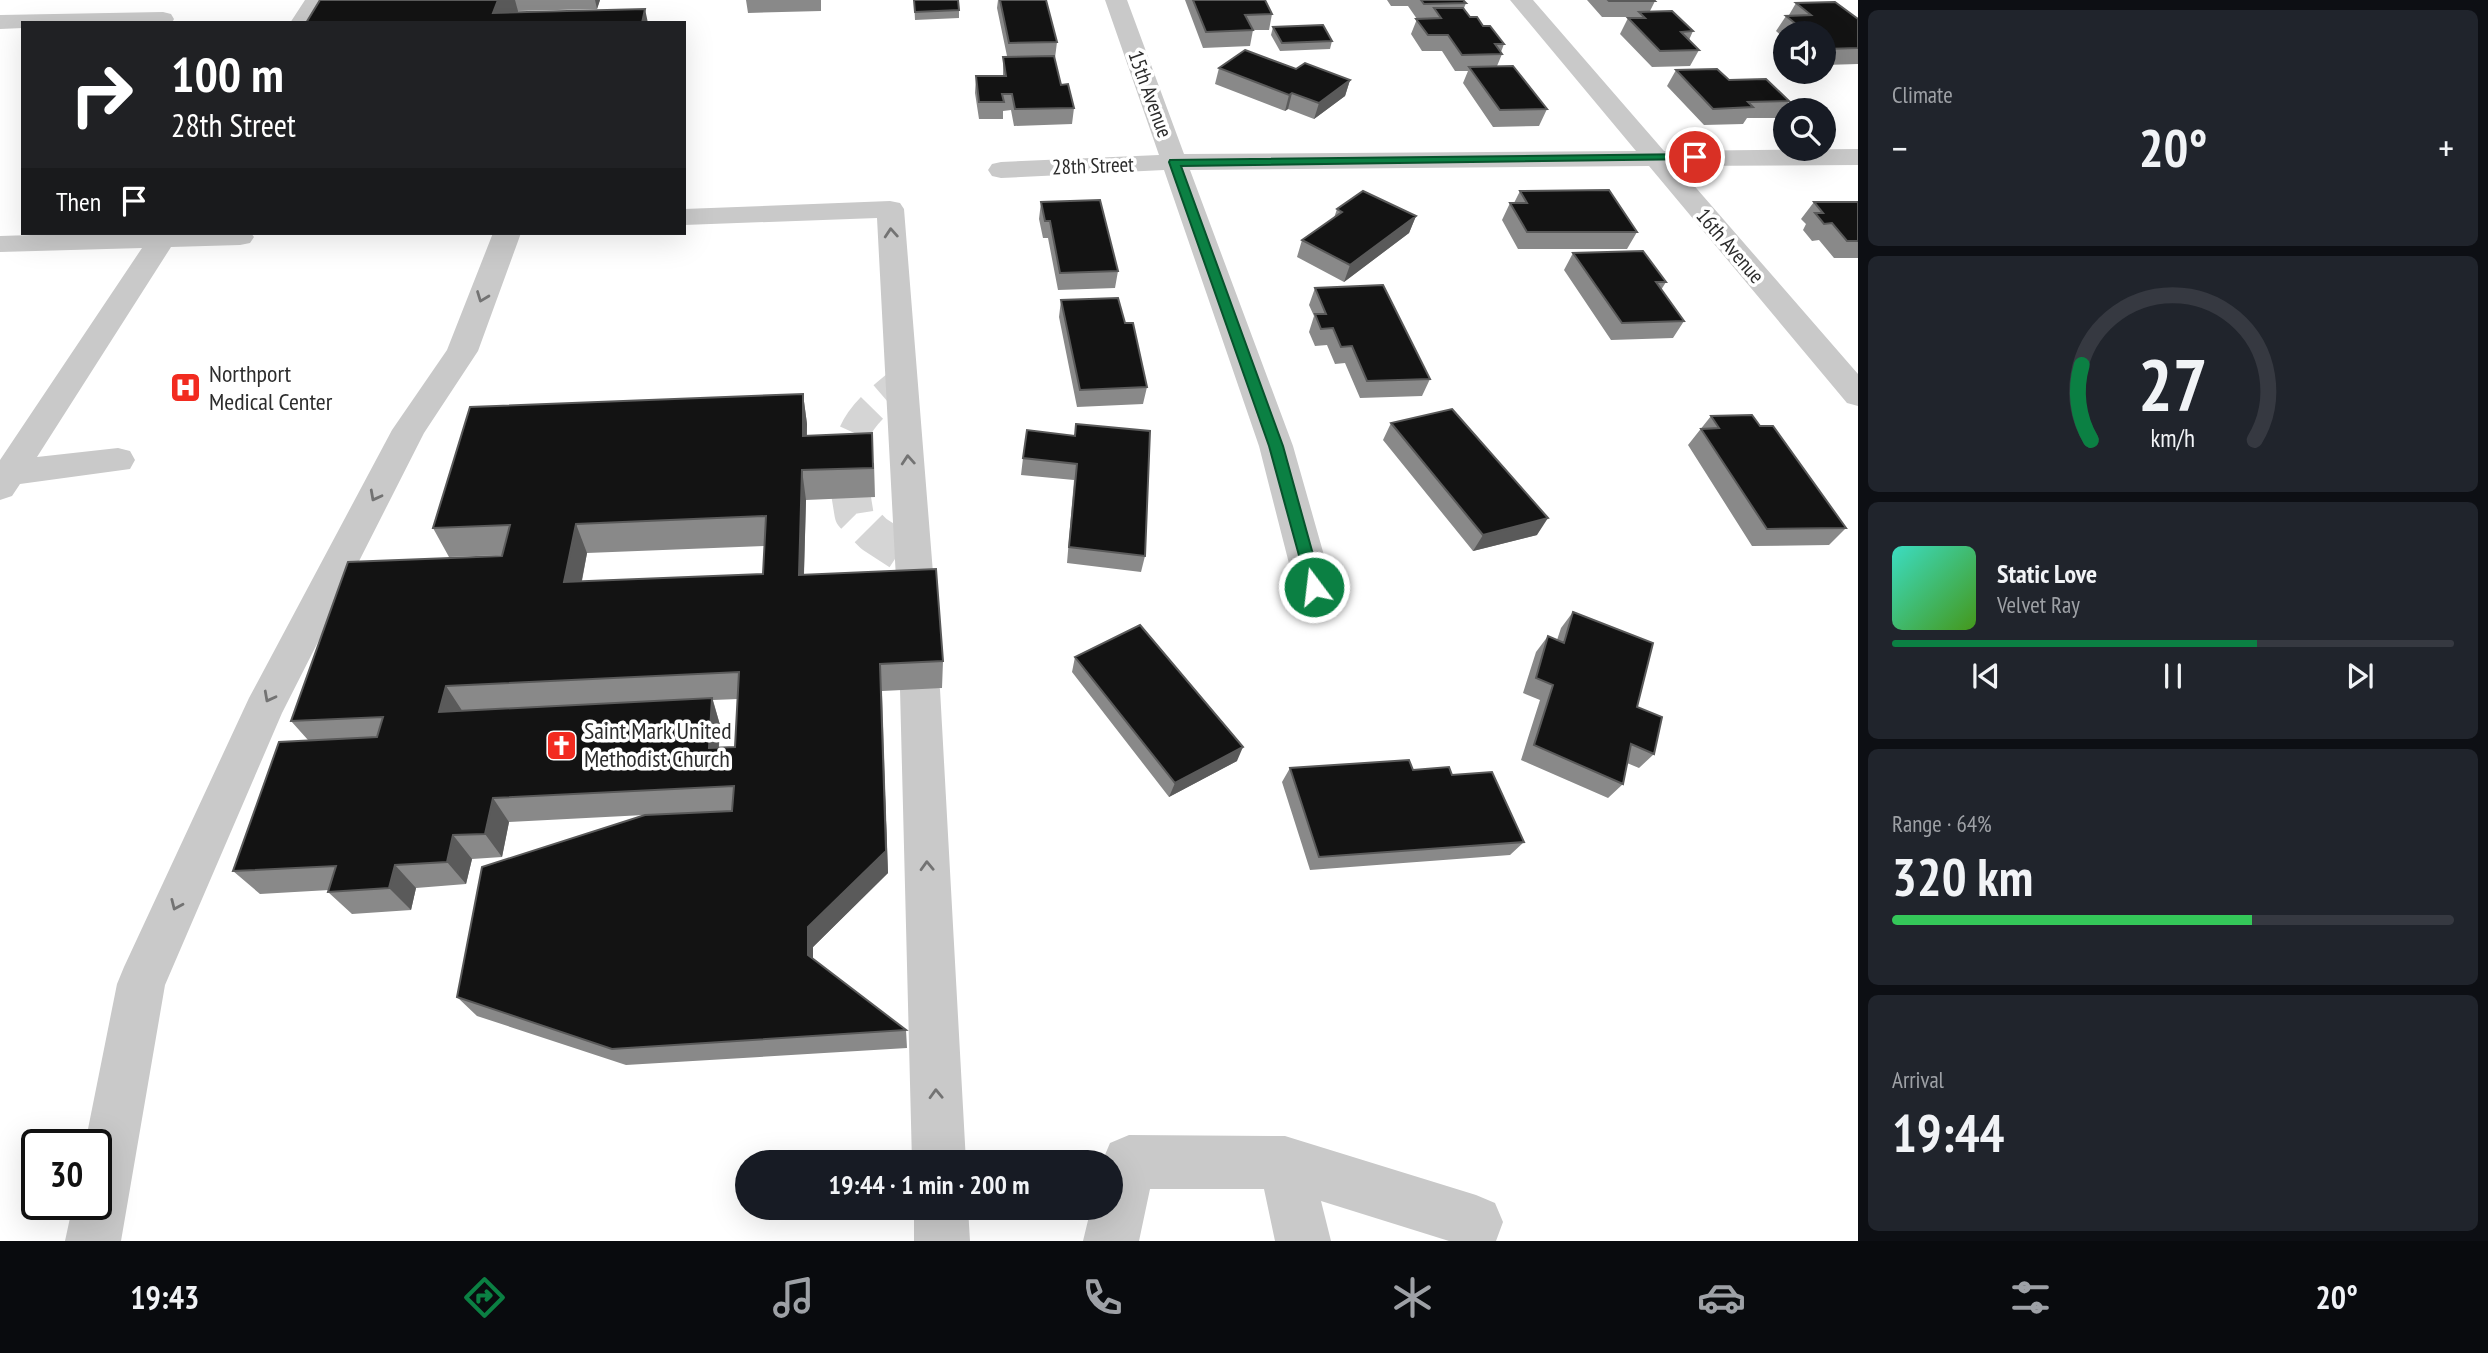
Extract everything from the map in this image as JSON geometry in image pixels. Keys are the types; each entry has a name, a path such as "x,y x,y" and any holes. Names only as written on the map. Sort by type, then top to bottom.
{"street":[{"path":"161,21 177,0"},
{"path":"301,21 316,0"},
{"name":"15th Avenue","path":"1116,0 1276,446 1314,587"},
{"name":"16th Avenue","path":"1521,0 1858,395"},
{"path":"0,22 21,22"},
{"name":"28th Street","path":"1000,170 1174,162 1858,157"},
{"path":"686,217 890,209 916,598"},
{"path":"93,1241 141,984 263,710 409,430 462,351 506,235"},
{"path":"0,244 164,236 240,237"},
{"path":"4,480 164,236"},
{"path":"4,480 118,460"},
{"path":"920,689 939,1150"},
{"path":"1111,1241 1129,1162 1285,1163 1476,1222"},
{"path":"1285,1163 1303,1241"},
{"path":"941,1220 942,1241"}],"building":[{"path":"320,0 498,0 493,13 645,9 642,21 307,21"},
{"path":"914,0 958,0 959,10 915,12"},
{"path":"1000,0 1046,0 1057,42 1009,43"},
{"path":"1193,0 1265,0 1272,14 1245,15 1253,30 1206,32"},
{"path":"1421,0 1463,0 1466,3 1424,4"},
{"path":"1654,0 1655,1 1609,1"},
{"path":"1835,2 1858,19 1858,48 1836,49 1836,21 1792,21 1786,16 1811,15 1796,3"},
{"path":"1434,8 1463,8 1470,17 1477,17 1483,26 1490,26 1504,44 1495,44 1502,54 1462,55 1448,35 1428,35 1416,19 1441,18"},
{"path":"1672,11 1693,31 1681,32 1699,50 1660,51 1628,18 1645,18 1639,12"},
{"path":"1323,25 1332,41 1282,43 1273,27"},
{"path":"1245,50 1296,69 1305,63 1350,80 1319,103 1292,93 1289,95 1219,68"},
{"path":"1054,56 1061,85 1068,84 1074,108 1015,109 1012,94 1002,94 1004,102 979,102 976,76 1006,76 1003,57"},
{"path":"1513,66 1547,109 1500,110 1469,67"},
{"path":"1717,69 1729,80 1766,79 1786,98 1748,102 1753,107 1713,109 1676,70"},
{"path":"1609,190 1637,232 1527,232 1510,203 1527,203 1520,191"},
{"path":"1363,191 1416,216 1350,265 1302,240 1342,212 1337,209"},
{"path":"1100,200 1118,271 1060,273 1050,221 1045,221 1041,202"},
{"path":"1814,202 1858,202 1858,241 1847,241 1832,223 1824,224 1815,213 1823,213"},
{"path":"1643,251 1666,282 1656,282 1684,321 1622,323 1573,253"},
{"path":"1383,285 1430,379 1367,381 1352,346 1341,347 1333,328 1321,329 1315,314 1326,314 1315,288"},
{"path":"1118,298 1125,323 1133,323 1147,387 1080,390 1061,300"},
{"name":"Saint Mark United Methodist Church","path":"803,394 803,436 872,433 873,468 802,470 799,575 936,569 943,661 880,664 886,851 808,927 808,955 906,1030 612,1049 457,997 482,867 645,815 732,811 734,786 493,798 485,834 453,835 447,862 395,865 389,888 328,892 336,866 233,871 279,742 377,737 383,717 291,721 348,562 502,556 510,525 433,528 470,407","holes":["766,516 763,574 564,582 576,524","739,672 735,747 709,748 712,698 439,712 446,686"]},
{"path":"1452,409 1548,518 1483,535 1391,423"},
{"path":"1752,415 1760,426 1773,426 1846,528 1767,529 1701,429 1719,428 1711,416"},
{"path":"1076,424 1150,431 1145,556 1069,547 1077,464 1023,458 1027,430 1075,436"},
{"path":"1573,612 1653,643 1637,707 1662,717 1654,754 1631,744 1623,784 1534,745 1553,685 1536,678 1548,636 1564,643"},
{"path":"1140,625 1243,747 1175,783 1075,657"},
{"path":"1409,760 1413,770 1449,767 1452,775 1492,772 1524,842 1319,857 1290,768"}],"tunnel":[{"path":"848,477 850,446 860,422 903,381"},
{"path":"848,477 854,514 874,534 914,560"}],"place":[{"name":"Northport Medical Center","path":"186,388"},
{"name":"Saint Mark United Methodist Church","path":"561,745"}],"route":[{"path":"1314,587 1276,446 1174,162 1695,157"}]}
